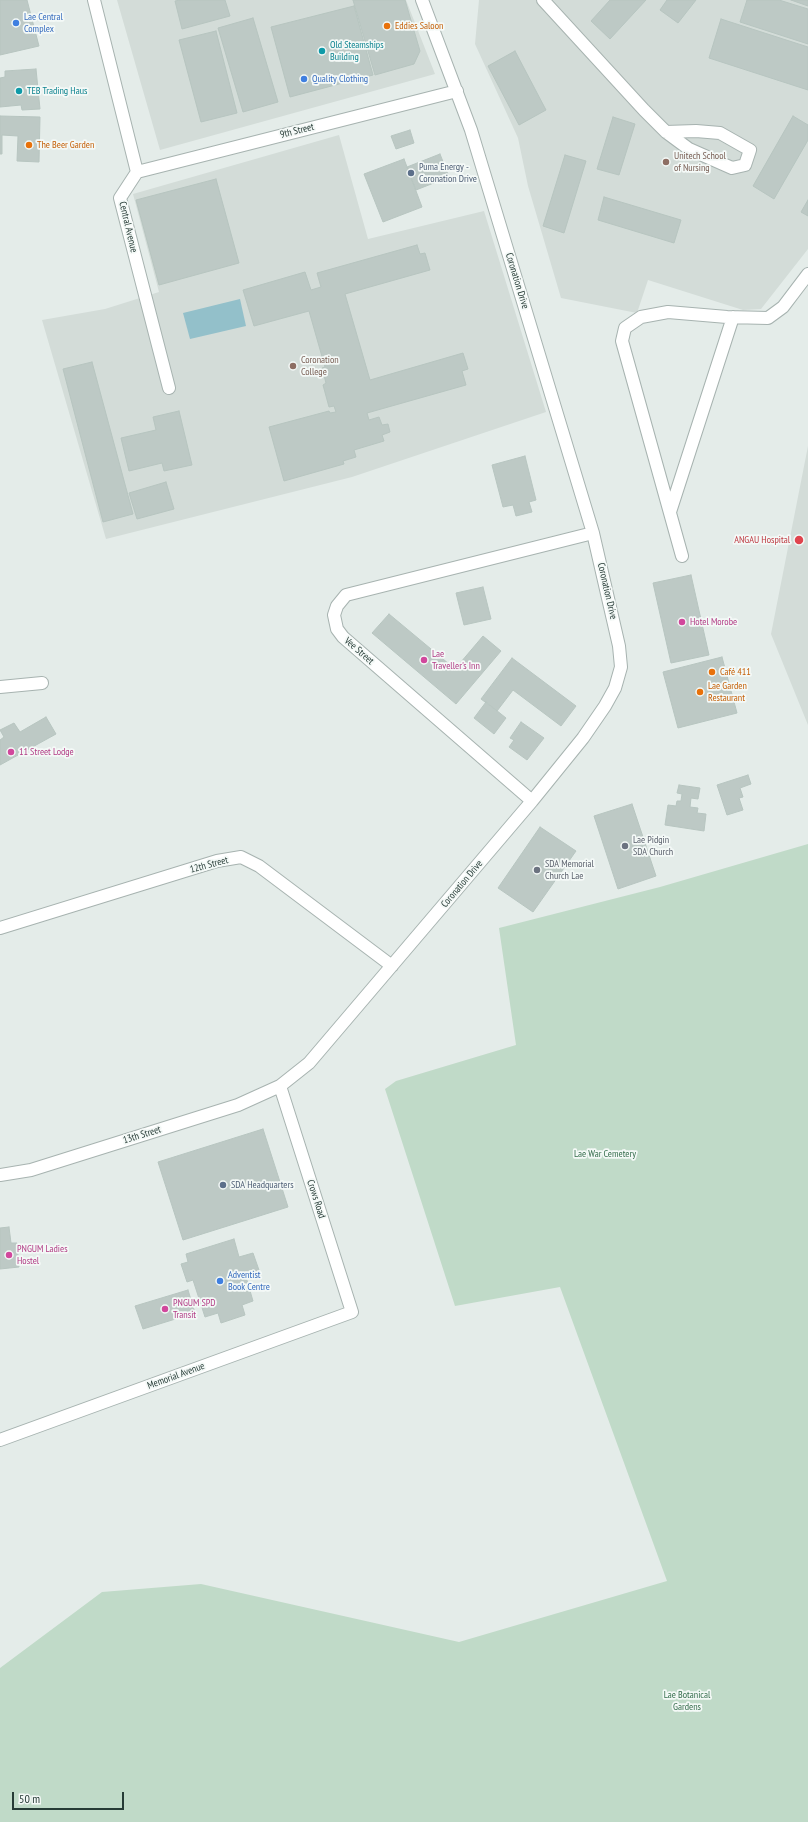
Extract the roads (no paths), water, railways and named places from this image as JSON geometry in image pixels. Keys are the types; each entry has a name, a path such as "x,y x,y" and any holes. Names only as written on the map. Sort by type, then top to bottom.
{"street":[{"path":"94,0 137,172"},
{"name":"Coronation Drive","path":"280,1086 309,1063 532,801 583,738 606,706 615,688 621,667 620,646 593,533 471,130 422,0"},
{"path":"543,0 627,92 666,132 689,149 732,168 745,165 750,150 720,133 696,131 666,132"},
{"name":"9th Street","path":"137,172 457,91"},
{"name":"Central Avenue","path":"137,172 120,198 169,388"},
{"path":"682,556 622,341 625,328 642,317 668,312 768,318 783,307 808,274"},
{"path":"670,512 733,317"},
{"name":"Vee Street","path":"532,801 343,637 337,629 334,615 337,606 346,595 593,533"},
{"path":"0,687 42,683"},
{"name":"12th Street","path":"0,928 217,861 241,857 259,866 392,966"},
{"name":"13th Street","path":"0,1175 31,1170 230,1108 280,1086"},
{"name":"Crows Road","path":"280,1086 352,1312"},
{"name":"Memorial Avenue","path":"0,1440 352,1312"}],"water":[{"path":"240,299 246,326 190,339 183,313"}],"place":[{"name":"Lae Central Complex","path":"16,23"},
{"name":"Eddies Saloon","path":"387,26"},
{"name":"Old Steamships Building","path":"322,51"},
{"name":"Quality Clothing","path":"304,79"},
{"name":"TEB Trading Haus","path":"19,91"},
{"name":"The Beer Garden","path":"29,145"},
{"name":"Unitech School of Nursing","path":"666,162"},
{"name":"Puma Energy - Coronation Drive","path":"411,173"},
{"name":"Coronation College","path":"293,366"},
{"name":"ANGAU Hospital","path":"799,540"},
{"name":"Hotel Morobe","path":"682,622"},
{"name":"Lae Traveller's Inn","path":"424,660"},
{"name":"Café 411","path":"712,672"},
{"name":"Lae Garden Restaurant","path":"700,692"},
{"name":"11 Street Lodge","path":"11,752"},
{"name":"Lae Pidgin SDA Church","path":"625,846"},
{"name":"SDA Memorial Church Lae","path":"537,870"},
{"name":"SDA Headquarters","path":"223,1185"},
{"name":"PNGUM Ladies Hostel","path":"9,1255"},
{"name":"Adventist Book Centre","path":"220,1281"},
{"name":"PNGUM SPD Transit","path":"165,1309"}],"park label":[{"name":"Lae War Cemetery","path":"605,1154"},
{"name":"Lae Botanical Gardens","path":"687,1700"}]}
